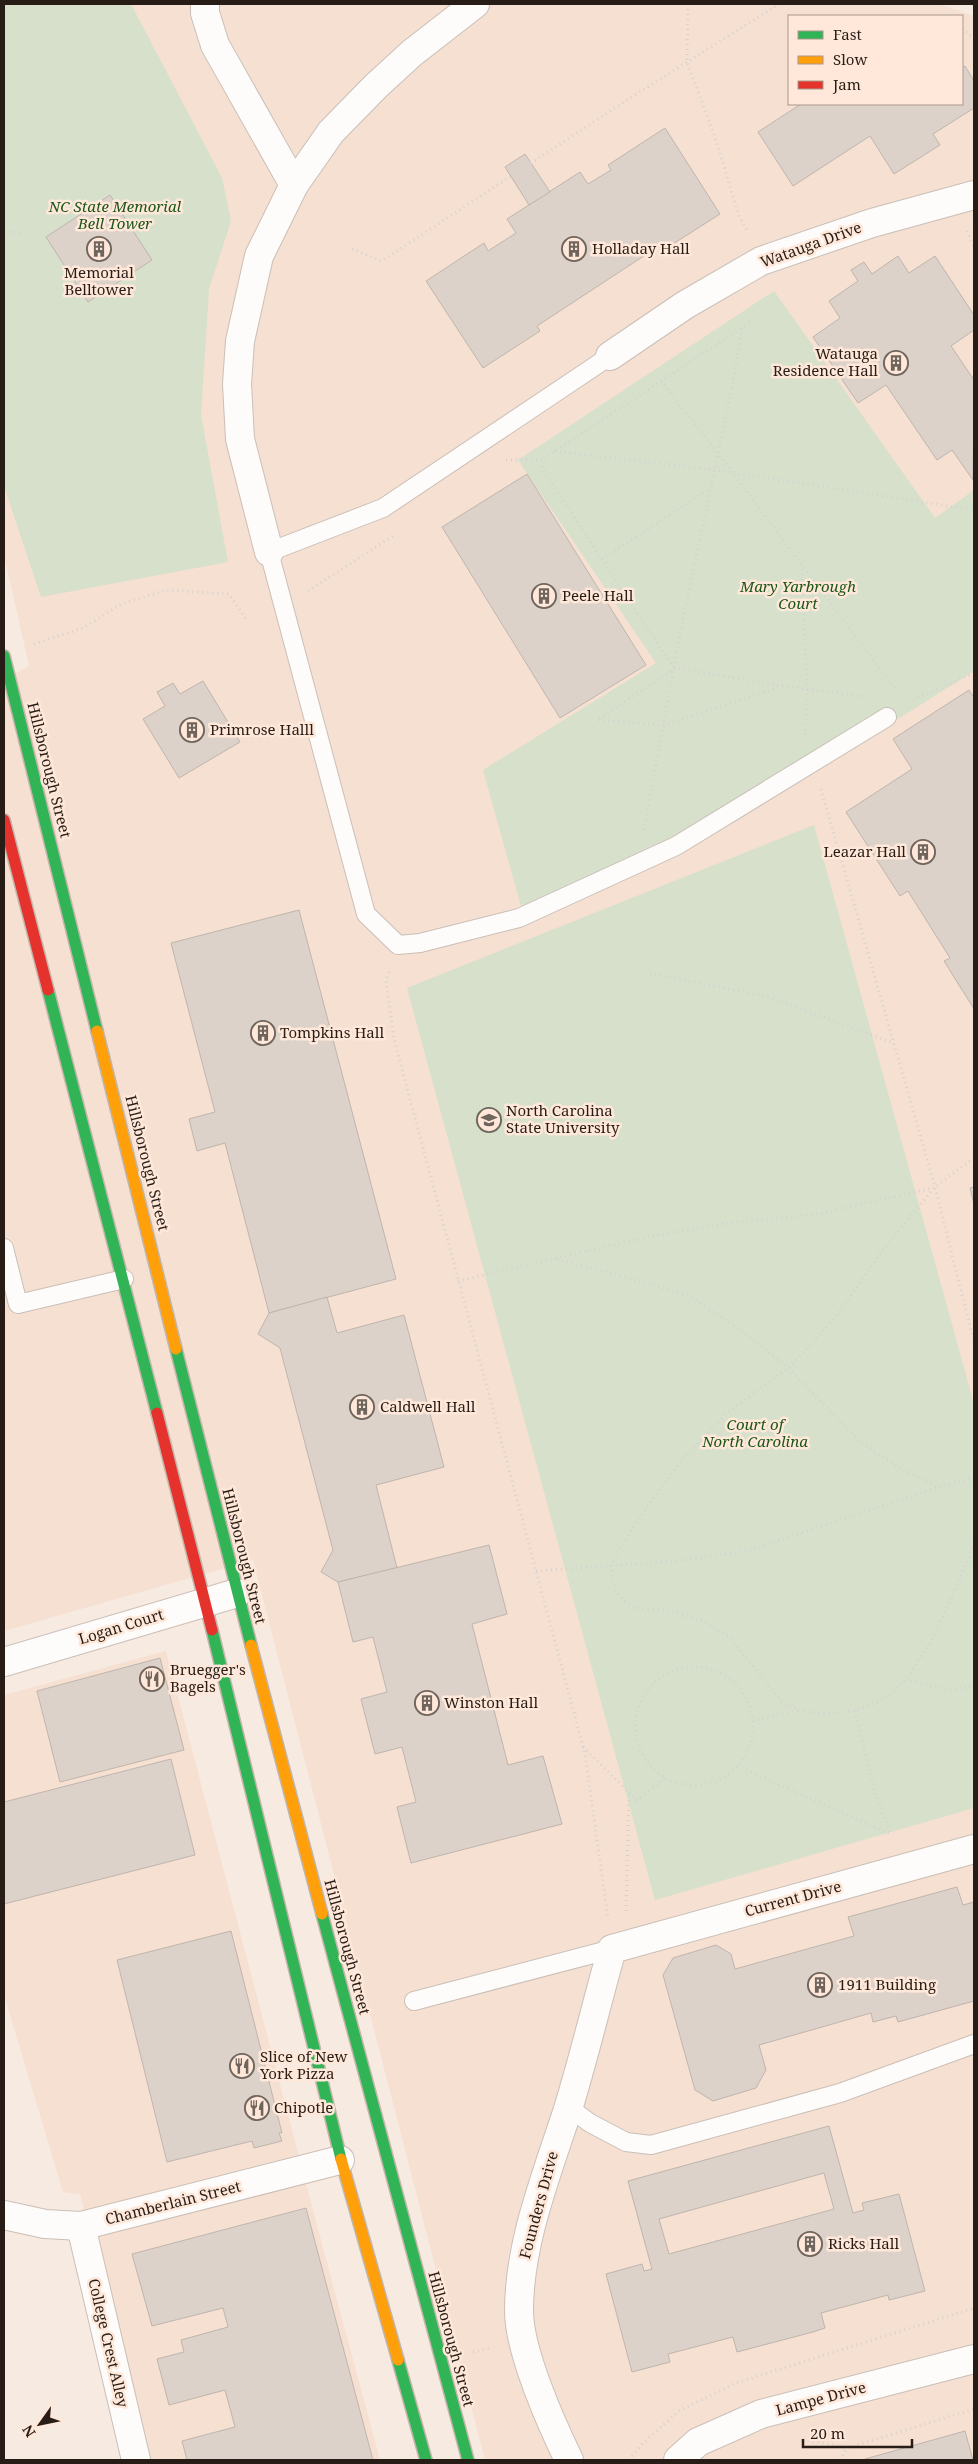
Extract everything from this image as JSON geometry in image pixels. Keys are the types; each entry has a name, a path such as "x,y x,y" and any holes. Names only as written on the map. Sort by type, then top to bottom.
{"main road":[{"name":"Hillsborough Street","path":"4,656 237,1593 468,2460"},
{"path":"4,820 124,1279 205,1602 340,2160 426,2460"}],"street":[{"path":"205,4 205,13 215,45 294,185"},
{"path":"269,552 240,439 237,384 240,350 259,256 294,185 331,132 376,86 412,53 475,4"},
{"name":"Watauga Drive","path":"610,356 685,305 761,261 872,222 974,195"},
{"name":"Logan Court","path":"4,1662 237,1593"},
{"name":"Current Drive","path":"612,1949 974,1849"},
{"name":"Founders Drive","path":"569,2460 549,2419 523,2339 519,2312 523,2264 540,2195 568,2107 612,1949"},
{"name":"Chamberlain Street","path":"4,2216 45,2224 81,2226 340,2160"},
{"name":"College Crest Alley","path":"81,2226 136,2460"},
{"name":"Lampe Drive","path":"678,2460 698,2442 761,2414 974,2359"}],"lane":[{"path":"610,356 383,508 269,552 366,914 398,945 420,944 519,918 676,846 887,717"},
{"path":"4,1248 18,1304 124,1279"},
{"path":"414,2001 612,1949"},
{"path":"568,2107 590,2123 626,2142 650,2144 840,2093 974,2044"}],"path":[{"path":"688,4 687,62 715,137 739,216 752,241"},
{"path":"352,249 382,261 779,4"},
{"path":"963,30 974,38"},
{"path":"4,231 22,233"},
{"path":"675,668 545,473 541,464 543,459 750,322"},
{"path":"655,855 643,833 742,328"},
{"path":"660,381 717,452 906,704"},
{"path":"555,451 715,470 974,510"},
{"path":"602,558 711,488"},
{"path":"802,567 807,690 806,725"},
{"path":"32,645 83,628 121,604 167,590 228,594 246,619"},
{"path":"783,686 664,725 597,720 675,668 783,686 807,690 874,697 887,717 906,704 974,673"},
{"path":"820,785 935,1187 974,1342"},
{"path":"398,945 386,981 394,1039 582,1746 612,1949"},
{"path":"650,973 768,997 894,1043"},
{"path":"974,1158 935,1187 882,1251 838,1314 788,1368 725,1415 680,1462 636,1522 611,1566 612,1579 618,1594 624,1602 636,1608 666,1610 703,1621 730,1638 783,1703 799,1710 821,1714 855,1711 884,1699 906,1680 931,1641 958,1584 974,1543"},
{"path":"458,1281 642,1238 720,1224 818,1214 935,1187"},
{"path":"556,1259 633,1279 691,1297 750,1338 788,1368 862,1443 899,1468 939,1487"},
{"path":"536,1571 678,1561 750,1550 939,1487 974,1478"},
{"path":"700,1667 719,1673 736,1684 747,1701 753,1720 752,1737 747,1753 737,1766 722,1779 704,1785 684,1785 665,1778 649,1765 639,1748 635,1728 638,1708 647,1690 661,1677 680,1669 700,1667"},
{"path":"906,1680 954,1690 974,1685"},
{"path":"753,1720 799,1710"},
{"path":"855,1711 874,1789 901,1869"},
{"path":"582,1746 637,1800 665,1778"},
{"path":"737,1766 890,1834"},
{"path":"626,1915 629,1791"},
{"path":"794,2438 847,2448 974,2409"},
{"path":"840,2460 847,2448"}],"shaded area":[{"name":"North Carolina State University","path":"4,4 939,4 974,16 974,2460 485,2460 253,1560 4,1631 4,680 29,666 4,555"},
{"path":"166,1651 380,2460 145,2460 80,2194 63,2192 4,1995 4,1695"}],"green space":[{"name":"NC State Memorial Bell Tower","path":"4,4 131,4 222,178 231,221 209,289 201,415 228,562 41,597 4,486"},
{"name":"Mary Yarbrough Court","path":"774,291 935,518 974,490 974,671 735,822 521,906 483,770 656,663 518,460"},
{"name":"Court of North Carolina","path":"814,825 974,1404 974,1808 655,1900 407,988"}],"building":[{"path":"965,66 974,81 974,108 933,134 940,145 894,174 870,136 793,186 758,132 799,105 963,105 963,67"},
{"name":"Holladay Hall","path":"665,128 720,214 662,251 659,246 537,326 540,331 483,368 426,281 484,243 488,251 516,233 507,219 580,172 588,184 611,170 608,165"},
{"path":"525,154 550,192 529,205 505,167"},
{"name":"Memorial Belltower","path":"110,195 152,260 88,302 46,237"},
{"name":"Watauga Residence Hall","path":"898,256 909,273 935,256 974,315 974,330 951,346 974,380 973,480 952,450 937,460 886,385 858,403 813,337 840,318 829,301 858,281 851,270 864,262 872,274"},
{"name":"Peele Hall","path":"527,474 646,665 560,718 442,527"},
{"name":"Primrose Halll","path":"203,681 240,742 179,778 143,719 165,706 157,692 173,683 180,694"},
{"name":"Leazar Hall","path":"969,690 974,698 974,1009 944,961 950,958 908,891 900,896 846,812 912,769 893,739"},
{"name":"Tompkins Hall","path":"299,910 396,1279 269,1313 225,1143 197,1151 189,1119 215,1112 171,943"},
{"path":"974,1187 974,1204 970,1188"},
{"name":"Caldwell Hall","path":"327,1297 337,1333 404,1315 444,1467 376,1485 397,1568 338,1582 321,1572 333,1550 280,1348 258,1334 269,1313"},
{"name":"Winston Hall","path":"489,1545 507,1614 472,1624 508,1765 543,1756 562,1824 411,1863 397,1807 416,1802 402,1747 375,1754 361,1699 387,1692 373,1637 353,1642 338,1582"},
{"path":"160,1658 184,1750 60,1782 37,1691"},
{"path":"171,1759 195,1855 4,1904 4,1802"},
{"name":"1911 Building","path":"957,1887 963,1905 974,1902 974,2001 898,2022 896,2016 873,2022 871,2013 759,2045 766,2070 756,2088 713,2101 695,2090 663,1975 673,1958 716,1945 731,1954 735,1969 854,1936 848,1917"},
{"path":"231,1931 282,2133 279,2133 282,2141 254,2148 252,2141 167,2162 117,1960"},
{"name":"Ricks Hall","path":"829,2126 853,2213 864,2210 862,2203 899,2194 925,2291 889,2300 888,2295 821,2313 825,2328 813,2332 737,2352 733,2337 668,2354 670,2362 632,2372 606,2274 642,2264 644,2271 652,2269 628,2181","holes":["824,2173 834,2209 669,2254 659,2219"]},
{"path":"306,2208 373,2460 187,2460 182,2441 235,2427 225,2390 169,2405 157,2359 184,2352 181,2340 228,2327 223,2308 152,2326 132,2254"},
{"path":"965,2431 973,2460 865,2459"}],"traffic: fast":[{"path":"4,656 97,1031"},
{"path":"48,990 157,1413"},
{"path":"176,1349 251,1645"},
{"path":"212,1630 341,2159"},
{"path":"322,1914 468,2460"},
{"path":"398,2360 426,2460"}],"traffic: slow":[{"path":"97,1031 176,1349"},
{"path":"251,1645 322,1914"},
{"path":"341,2159 398,2360"}],"traffic: jam":[{"path":"4,820 48,990"},
{"path":"157,1413 212,1630"}],"place":[{"name":"Memorial Belltower","path":"99,249"},
{"name":"Holladay Hall","path":"574,249"},
{"name":"Watauga Residence Hall","path":"896,363"},
{"name":"Peele Hall","path":"544,596"},
{"name":"Primrose Halll","path":"192,730"},
{"name":"Leazar Hall","path":"923,852"},
{"name":"Tompkins Hall","path":"263,1033"},
{"name":"North Carolina State University","path":"489,1120"},
{"name":"Caldwell Hall","path":"362,1407"},
{"name":"Bruegger's Bagels","path":"152,1679"},
{"name":"Winston Hall","path":"427,1703"},
{"name":"1911 Building","path":"820,1985"},
{"name":"Slice of New York Pizza","path":"242,2066"},
{"name":"Chipotle","path":"257,2108"},
{"name":"Ricks Hall","path":"810,2244"}]}
